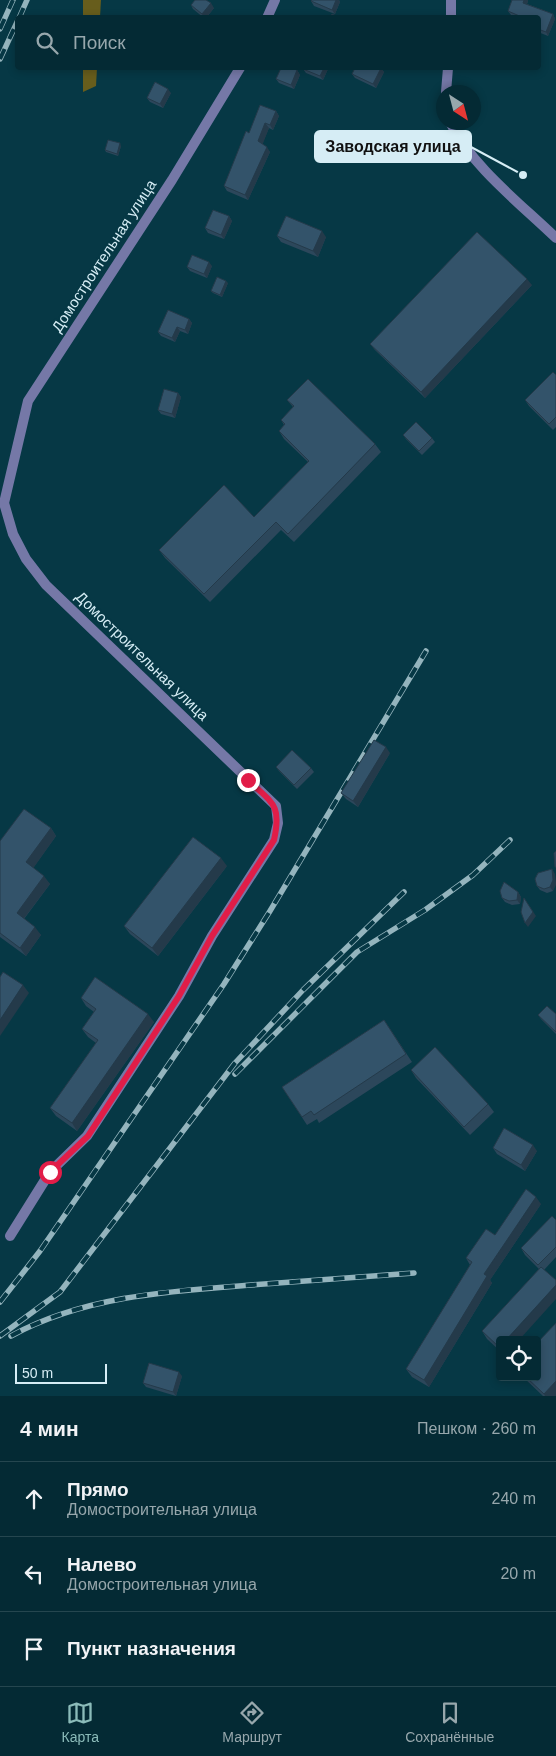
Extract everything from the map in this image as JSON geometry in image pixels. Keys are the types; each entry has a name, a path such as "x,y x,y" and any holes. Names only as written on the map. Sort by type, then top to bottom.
{"street":[{"path":"268,15 275,0"},
{"path":"450,15 451,0"},
{"name":"Домостроительная улица","path":"10,1236 50,1172 88,1136 179,996 212,936 274,840 278,823 276,806 46,585 26,559 13,534 4,503 28,401 172,180 239,70"},
{"path":"447,85 448,70"},
{"path":"454,130 460,142 479,164 556,238"}],"shaded area":[{"path":"83,0 101,0 100,15 83,15"},
{"path":"83,70 97,70 96,86 83,92"}],"building":[{"path":"195,0 206,0 211,3 202,14 191,5"},
{"path":"312,0 336,0 332,10"},
{"path":"512,0 524,0 523,3 553,14 546,32 541,30 541,15 517,15 508,11"},
{"path":"280,70 297,70 291,85 276,79"},
{"path":"305,70 323,70 320,76"},
{"path":"354,70 380,70 373,84 352,74"},
{"path":"155,82 168,89 160,104 147,98"},
{"path":"260,105 276,111 270,125 265,123 258,141 267,147 245,195 224,186 246,131 249,133"},
{"path":"108,140 120,143 117,154 105,150"},
{"path":"213,210 229,216 221,235 205,228"},
{"path":"286,216 322,231 313,251 277,236"},
{"path":"477,232 527,279 421,392 370,344"},
{"path":"192,255 209,262 204,274 187,267"},
{"path":"217,277 226,281 220,295 211,291"},
{"path":"168,310 189,319 185,330 177,327 172,338 158,332"},
{"path":"553,372 556,375 556,417 549,424 525,400"},
{"path":"308,379 375,444 288,534 276,522 204,594 159,550 224,485 254,517 309,461 279,431 285,424 281,420 294,406 287,400"},
{"path":"164,389 178,393 172,414 158,410"},
{"path":"416,422 432,438 419,451 403,435"},
{"path":"374,740 386,747 353,801 341,793"},
{"path":"292,750 311,768 294,785 276,767"},
{"path":"24,809 51,828 26,862 44,876 17,913 35,927 20,948 0,933 0,841"},
{"path":"193,837 221,858 152,948 124,926"},
{"path":"556,851 556,867 555,867 554,853"},
{"path":"552,869 553,880 550,887 544,889 537,886 535,879 538,873"},
{"path":"504,882 518,892 517,900 509,901 502,898 500,891"},
{"path":"524,898 533,912 525,923 521,912"},
{"path":"3,972 23,985 0,1020 0,977"},
{"path":"95,977 148,1014 72,1123 50,1108 98,1040 82,1029 96,1009 81,998"},
{"path":"547,1006 556,1014 556,1032 538,1015"},
{"path":"384,1020 406,1054 314,1115 311,1111 302,1117 282,1087"},
{"path":"435,1047 488,1104 464,1127 411,1070"},
{"path":"504,1128 533,1145 521,1165 493,1148"},
{"path":"526,1189 536,1197 484,1274 487,1276 424,1380 406,1369 472,1262 466,1258 486,1229 495,1235"},
{"path":"552,1216 556,1220 556,1247 538,1265 521,1248"},
{"path":"541,1267 556,1280 556,1285 510,1336 496,1336 496,1344 482,1331"},
{"path":"556,1323 556,1381 544,1394 530,1381 541,1381 541,1339"},
{"path":"149,1363 179,1372 173,1392 143,1383"}],"railway":[{"path":"0,29 13,0"},
{"path":"20,15 27,0"},
{"path":"0,59 15,26"},
{"path":"0,1302 40,1251 224,984 426,651"},
{"path":"235,1074 357,952 425,910 473,875 510,840"},
{"path":"0,1336 60,1292 235,1063 303,990 404,892"},
{"path":"11,1336 68,1312 98,1304 159,1293 414,1273"}],"place":[{"name":"Заводская улица","path":"523,175"}],"route":[{"path":"50,1172 88,1136 179,996 212,936 274,840 278,823 276,806 248,780"}]}
